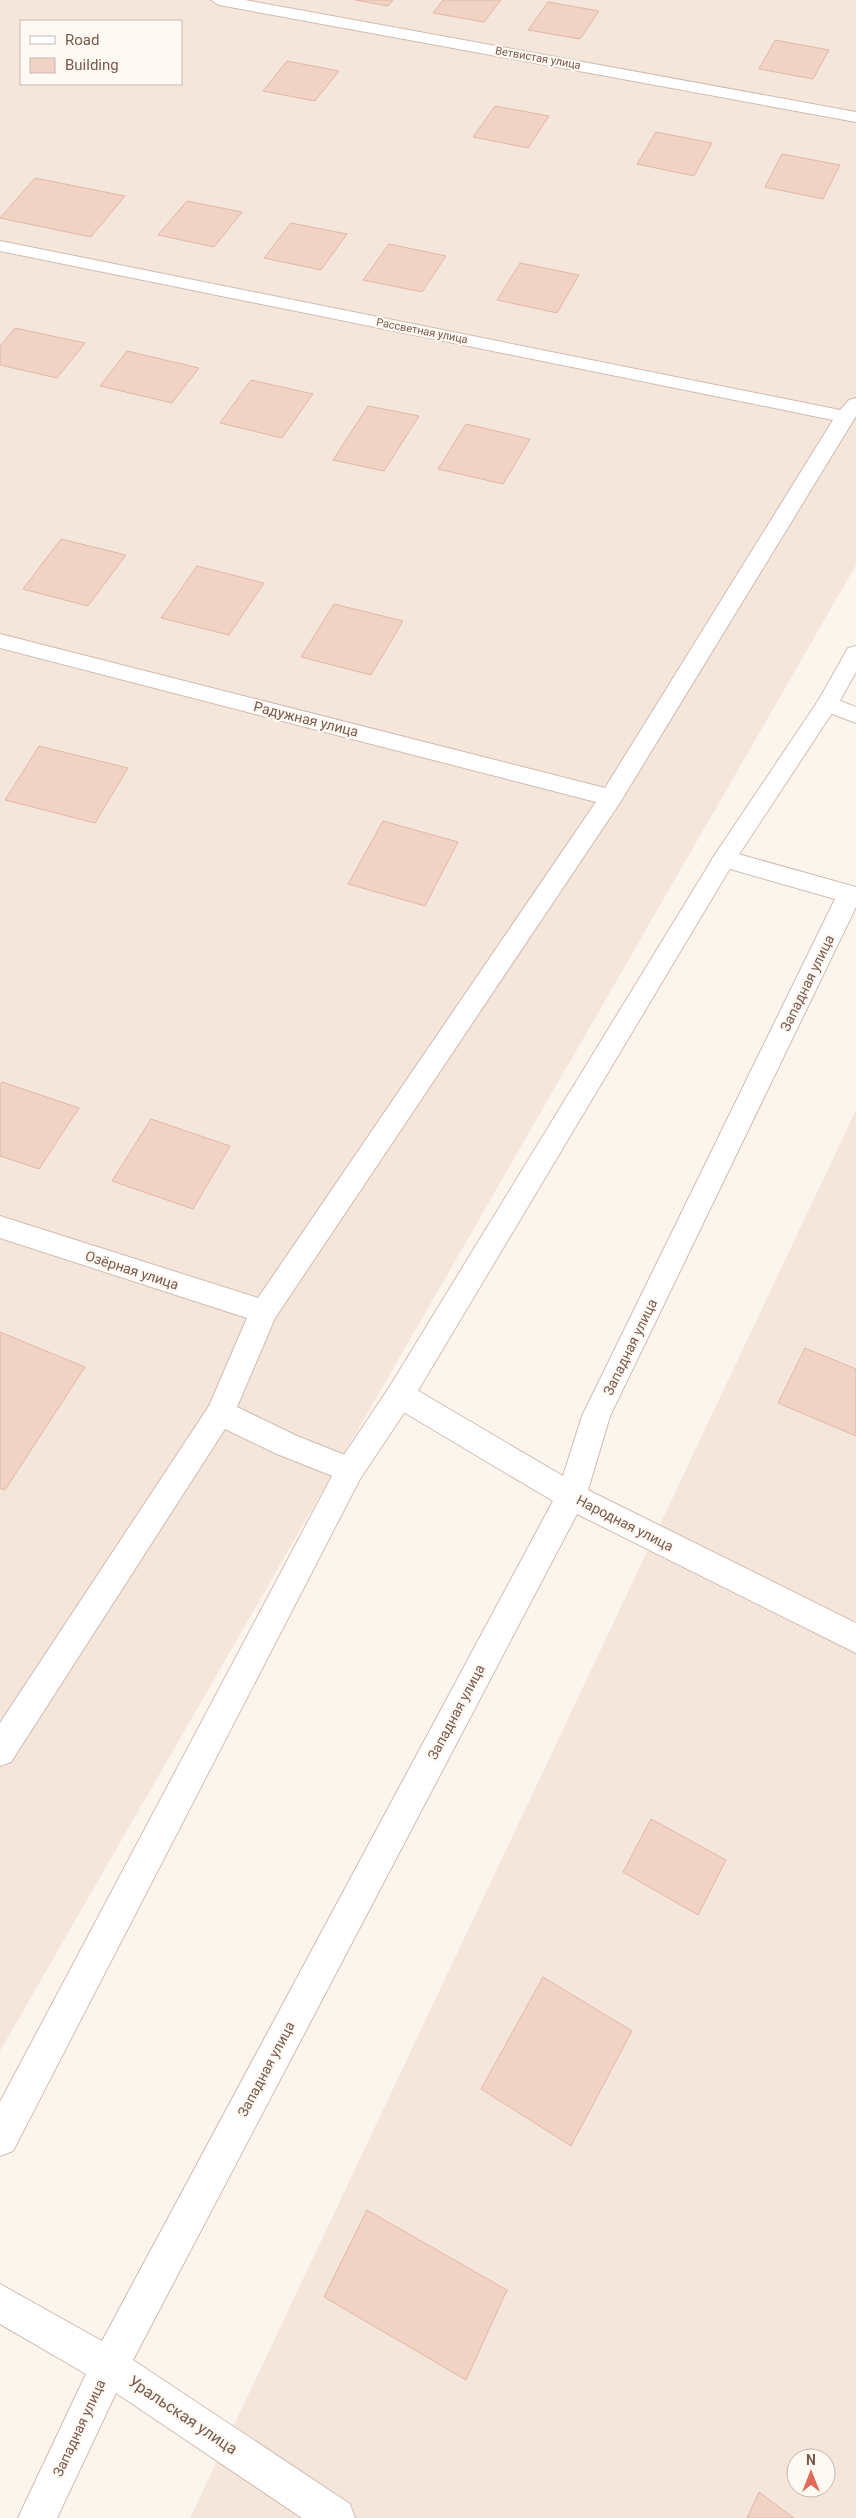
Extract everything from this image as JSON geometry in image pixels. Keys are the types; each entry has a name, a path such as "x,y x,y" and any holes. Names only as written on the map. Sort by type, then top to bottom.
{"street":[{"name":"Ветвистая улица","path":"219,0 856,117"},
{"name":"Рассветная улица","path":"0,246 850,410"},
{"path":"0,1751 220,1413 264,1312 611,798 850,410"},
{"name":"Радужная улица","path":"0,641 611,798"},
{"path":"0,2138 350,1470 400,1395 724,859 827,704 856,653"},
{"path":"827,704 856,715"},
{"path":"724,859 853,895"},
{"name":"Западная улица","path":"37,2518 109,2366 571,1496 596,1416 853,895"},
{"name":"Озёрная улица","path":"0,1227 264,1312"},
{"name":"Народная улица","path":"400,1395 571,1496 856,1639"},
{"path":"220,1413 288,1445 350,1470"},
{"name":"Уральская улица","path":"0,2303 109,2366 336,2518"}],"shaded area":[{"path":"0,0 856,0 856,565 0,2051"},
{"path":"856,1110 856,2518 190,2518"}],"building":[{"path":"355,0 393,0 388,6"},
{"path":"443,0 501,0 484,22 433,13"},
{"path":"548,2 599,11 580,39 528,30"},
{"path":"775,40 829,50 813,79 759,69"},
{"path":"287,61 339,71 315,101 263,91"},
{"path":"495,106 549,116 528,148 473,137"},
{"path":"656,132 712,143 694,176 637,164"},
{"path":"782,154 840,165 823,199 765,187"},
{"path":"35,178 125,196 91,237 0,218"},
{"path":"187,201 242,212 214,247 158,235"},
{"path":"291,223 347,234 321,270 264,258"},
{"path":"389,244 446,256 422,292 363,280"},
{"path":"520,263 579,275 557,313 497,300"},
{"path":"15,328 85,343 57,378 0,365 0,346"},
{"path":"127,351 199,368 172,403 100,386"},
{"path":"251,380 313,394 282,438 220,423"},
{"path":"368,406 419,416 384,471 333,460"},
{"path":"466,424 530,439 503,484 438,469"},
{"path":"61,539 126,555 88,606 23,589"},
{"path":"197,566 264,583 229,635 161,618"},
{"path":"334,604 403,621 371,675 301,657"},
{"path":"39,746 128,768 95,823 5,800"},
{"path":"383,821 458,842 425,906 348,884"},
{"path":"2,1082 79,1108 39,1169 0,1156 0,1085"},
{"path":"151,1119 230,1146 193,1209 112,1181"},
{"path":"0,1332 85,1367 5,1490 0,1488"},
{"path":"805,1348 856,1369 856,1436 778,1403"},
{"path":"651,1819 726,1860 698,1915 623,1872"},
{"path":"543,1977 632,2031 571,2146 481,2089"},
{"path":"367,2210 507,2290 466,2380 324,2297"},
{"path":"759,2492 794,2518 747,2518"}]}
